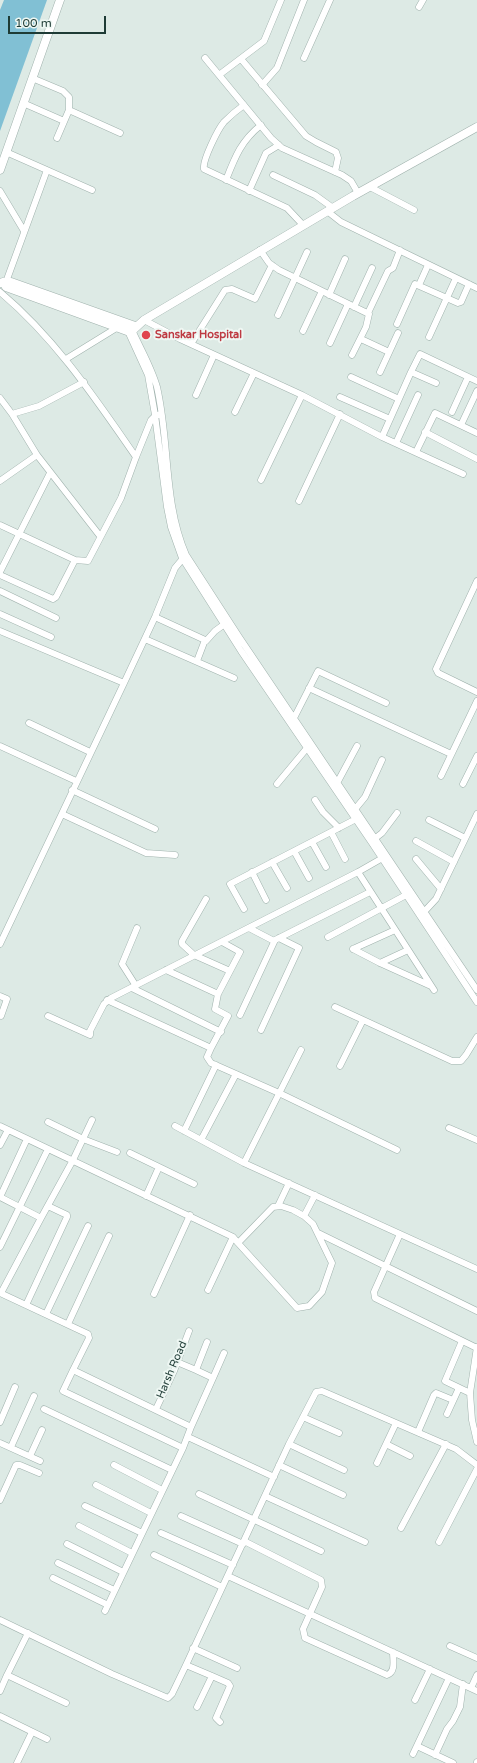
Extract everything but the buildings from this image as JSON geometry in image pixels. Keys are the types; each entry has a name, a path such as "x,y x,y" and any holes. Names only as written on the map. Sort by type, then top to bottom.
{"street":[{"path":"0,170 60,0"},
{"path":"219,75 264,41 281,0"},
{"path":"262,85 277,68 304,0"},
{"path":"304,58 330,0"},
{"path":"419,7 422,0"},
{"path":"205,58 279,145 351,181 358,193"},
{"path":"241,59 306,136 336,152 338,158 335,172"},
{"path":"32,78 67,94 70,102 69,110 57,138"},
{"path":"23,103 64,121"},
{"path":"244,105 224,122 203,166 204,169 288,208 303,225"},
{"path":"69,110 120,133"},
{"path":"226,180 240,147 251,133 261,125"},
{"path":"66,360 144,320 358,193 477,127"},
{"path":"249,190 266,153 279,145"},
{"path":"6,152 92,190"},
{"path":"47,170 3,282 6,287 128,327 153,375 159,415 169,520 176,545 288,714 334,788 385,856 446,950 474,989 477,1002"},
{"path":"274,175 316,195 341,222 477,288"},
{"path":"370,187 414,210"},
{"path":"0,191 24,231"},
{"path":"260,250 272,265 294,278 368,313"},
{"path":"352,355 361,339 370,317 368,313 388,272 393,268 400,250"},
{"path":"278,315 307,252"},
{"path":"329,295 345,259"},
{"path":"191,344 225,290 232,289 255,299 272,265"},
{"path":"397,324 415,284 419,284 428,265"},
{"path":"330,343 372,268"},
{"path":"429,337 456,278"},
{"path":"419,284 458,303 461,302 469,284"},
{"path":"303,331 322,291"},
{"path":"0,292 28,317 66,360 84,382 136,457"},
{"path":"144,320 214,355 302,394 382,437 463,474"},
{"path":"380,372 398,333"},
{"path":"361,339 389,352"},
{"path":"382,437 411,372 421,354 477,381"},
{"path":"196,395 214,355"},
{"path":"411,372 436,383"},
{"path":"235,412 254,373"},
{"path":"351,377 399,399"},
{"path":"452,412 468,377"},
{"path":"12,414 39,406 84,382"},
{"path":"461,425 474,405 477,391"},
{"path":"261,480 302,394"},
{"path":"396,443 418,395"},
{"path":"340,397 390,419"},
{"path":"0,398 50,473 100,536"},
{"path":"416,452 435,413 477,433"},
{"path":"300,501 340,414"},
{"path":"0,525 75,560 88,561 121,498 151,420 159,415"},
{"path":"425,432 477,459"},
{"path":"0,481 37,455"},
{"path":"0,572 50,473"},
{"path":"0,944 62,814 76,781 145,639 175,568 184,557"},
{"path":"0,575 53,599 56,597 75,560"},
{"path":"477,581 436,670 438,673 477,692"},
{"path":"0,591 56,618"},
{"path":"0,614 51,637"},
{"path":"155,617 206,642"},
{"path":"197,661 206,642 215,631 227,623"},
{"path":"0,631 124,683"},
{"path":"145,639 234,678"},
{"path":"294,718 317,672 319,671 386,703"},
{"path":"309,688 451,754"},
{"path":"441,776 477,701"},
{"path":"288,714 294,718 310,749 338,782 356,808 358,818"},
{"path":"29,723 90,752"},
{"path":"0,746 76,781"},
{"path":"334,788 357,746"},
{"path":"277,784 310,749"},
{"path":"463,784 477,756"},
{"path":"356,808 365,797 382,760"},
{"path":"72,790 155,829"},
{"path":"315,800 323,812 339,828"},
{"path":"62,814 146,853 175,855"},
{"path":"373,839 388,826 397,814"},
{"path":"422,914 434,902 476,817"},
{"path":"244,909 230,884 358,818"},
{"path":"429,820 465,838"},
{"path":"331,832 345,859"},
{"path":"416,841 454,862"},
{"path":"312,842 326,867"},
{"path":"294,851 309,878"},
{"path":"48,1016 90,1035 90,1031 107,1000 358,872 385,856"},
{"path":"385,856 406,895 422,914"},
{"path":"416,859 441,889"},
{"path":"272,862 287,888"},
{"path":"252,872 266,900"},
{"path":"358,872 433,988 353,949 395,930"},
{"path":"240,1015 277,940 370,892"},
{"path":"328,937 406,895"},
{"path":"206,899 182,941 184,947 194,955 230,971"},
{"path":"137,928 122,964 134,987 221,1032"},
{"path":"249,928 299,948 260,1030"},
{"path":"222,942 240,952 218,994 215,1009 228,1016 221,1032 211,1048 207,1057 208,1061 279,1093 397,1150"},
{"path":"380,963 408,950"},
{"path":"166,970 218,994"},
{"path":"0,996 7,999 1,1016"},
{"path":"107,1000 211,1048"},
{"path":"335,1007 456,1062 461,1061 477,1037"},
{"path":"340,1066 363,1020"},
{"path":"244,1163 301,1050"},
{"path":"184,1131 216,1065"},
{"path":"201,1140 236,1074"},
{"path":"92,1120 73,1160 1,1293 68,1324 88,1334 90,1337 63,1391 183,1448"},
{"path":"48,1122 83,1139 118,1152"},
{"path":"0,1126 146,1196 190,1215 233,1237 238,1243 271,1281 297,1308 309,1306 322,1292 332,1263 313,1224 304,1216 293,1210 278,1206 273,1207 238,1243"},
{"path":"175,1126 244,1163 477,1270"},
{"path":"449,1128 477,1140"},
{"path":"0,1146 8,1130"},
{"path":"27,1138 0,1197 42,1218"},
{"path":"0,1247 48,1148"},
{"path":"130,1154 194,1184"},
{"path":"146,1196 159,1167"},
{"path":"278,1206 289,1183"},
{"path":"304,1216 314,1195"},
{"path":"26,1305 67,1217 67,1215 48,1206"},
{"path":"154,1294 190,1215"},
{"path":"46,1314 88,1226"},
{"path":"318,1233 386,1265 477,1311"},
{"path":"400,1234 374,1292 376,1298 477,1348 475,1371 470,1393 472,1420 477,1442"},
{"path":"68,1324 109,1236"},
{"path":"208,1290 233,1237"},
{"name":"Harsh Road","path":"156,1409 189,1331"},
{"path":"462,1341 445,1381 470,1393"},
{"path":"196,1370 207,1342"},
{"path":"53,1578 106,1608 183,1448 224,1354"},
{"path":"177,1362 213,1378"},
{"path":"73,1370 191,1427"},
{"path":"0,1422 15,1387"},
{"path":"447,1414 459,1388"},
{"path":"0,1620 168,1698 172,1694 186,1665 279,1465 314,1394 319,1391 446,1444 462,1453 477,1465"},
{"path":"418,1432 436,1393 454,1400"},
{"path":"11,1447 34,1396"},
{"path":"44,1409 172,1470"},
{"path":"303,1417 339,1433"},
{"path":"377,1463 396,1423"},
{"path":"30,1456 42,1430"},
{"path":"188,1437 274,1477"},
{"path":"0,1442 40,1461"},
{"path":"289,1444 344,1470"},
{"path":"386,1444 410,1456"},
{"path":"401,1528 446,1444"},
{"path":"0,1500 16,1465 20,1465 39,1473"},
{"path":"114,1465 162,1490"},
{"path":"279,1465 343,1495"},
{"path":"439,1542 477,1469"},
{"path":"96,1486 152,1513"},
{"path":"199,1494 321,1551"},
{"path":"265,1496 365,1542"},
{"path":"85,1506 142,1533"},
{"path":"181,1516 243,1542 321,1580 322,1587 303,1629 305,1638 387,1675 391,1674 393,1670 393,1652"},
{"path":"79,1526 132,1553"},
{"path":"161,1533 233,1564"},
{"path":"66,1544 123,1572"},
{"path":"154,1555 222,1587"},
{"path":"58,1564 114,1590"},
{"path":"228,1576 474,1689 477,1675"},
{"path":"0,1691 28,1633"},
{"path":"450,1646 477,1658"},
{"path":"194,1648 237,1668"},
{"path":"186,1665 228,1683 230,1686 216,1718 220,1722"},
{"path":"415,1700 430,1669"},
{"path":"7,1675 66,1703"},
{"path":"197,1707 212,1676"},
{"path":"413,1754 450,1678"},
{"path":"435,1755 447,1729 454,1721 460,1708 463,1684"},
{"path":"0,1716 47,1739"},
{"path":"17,1763 32,1732"},
{"path":"417,1746 453,1763"}],"water":[{"path":"4,0 47,0 0,131 0,10"}],"place":[{"name":"Sanskar Hospital","path":"146,335"}]}
